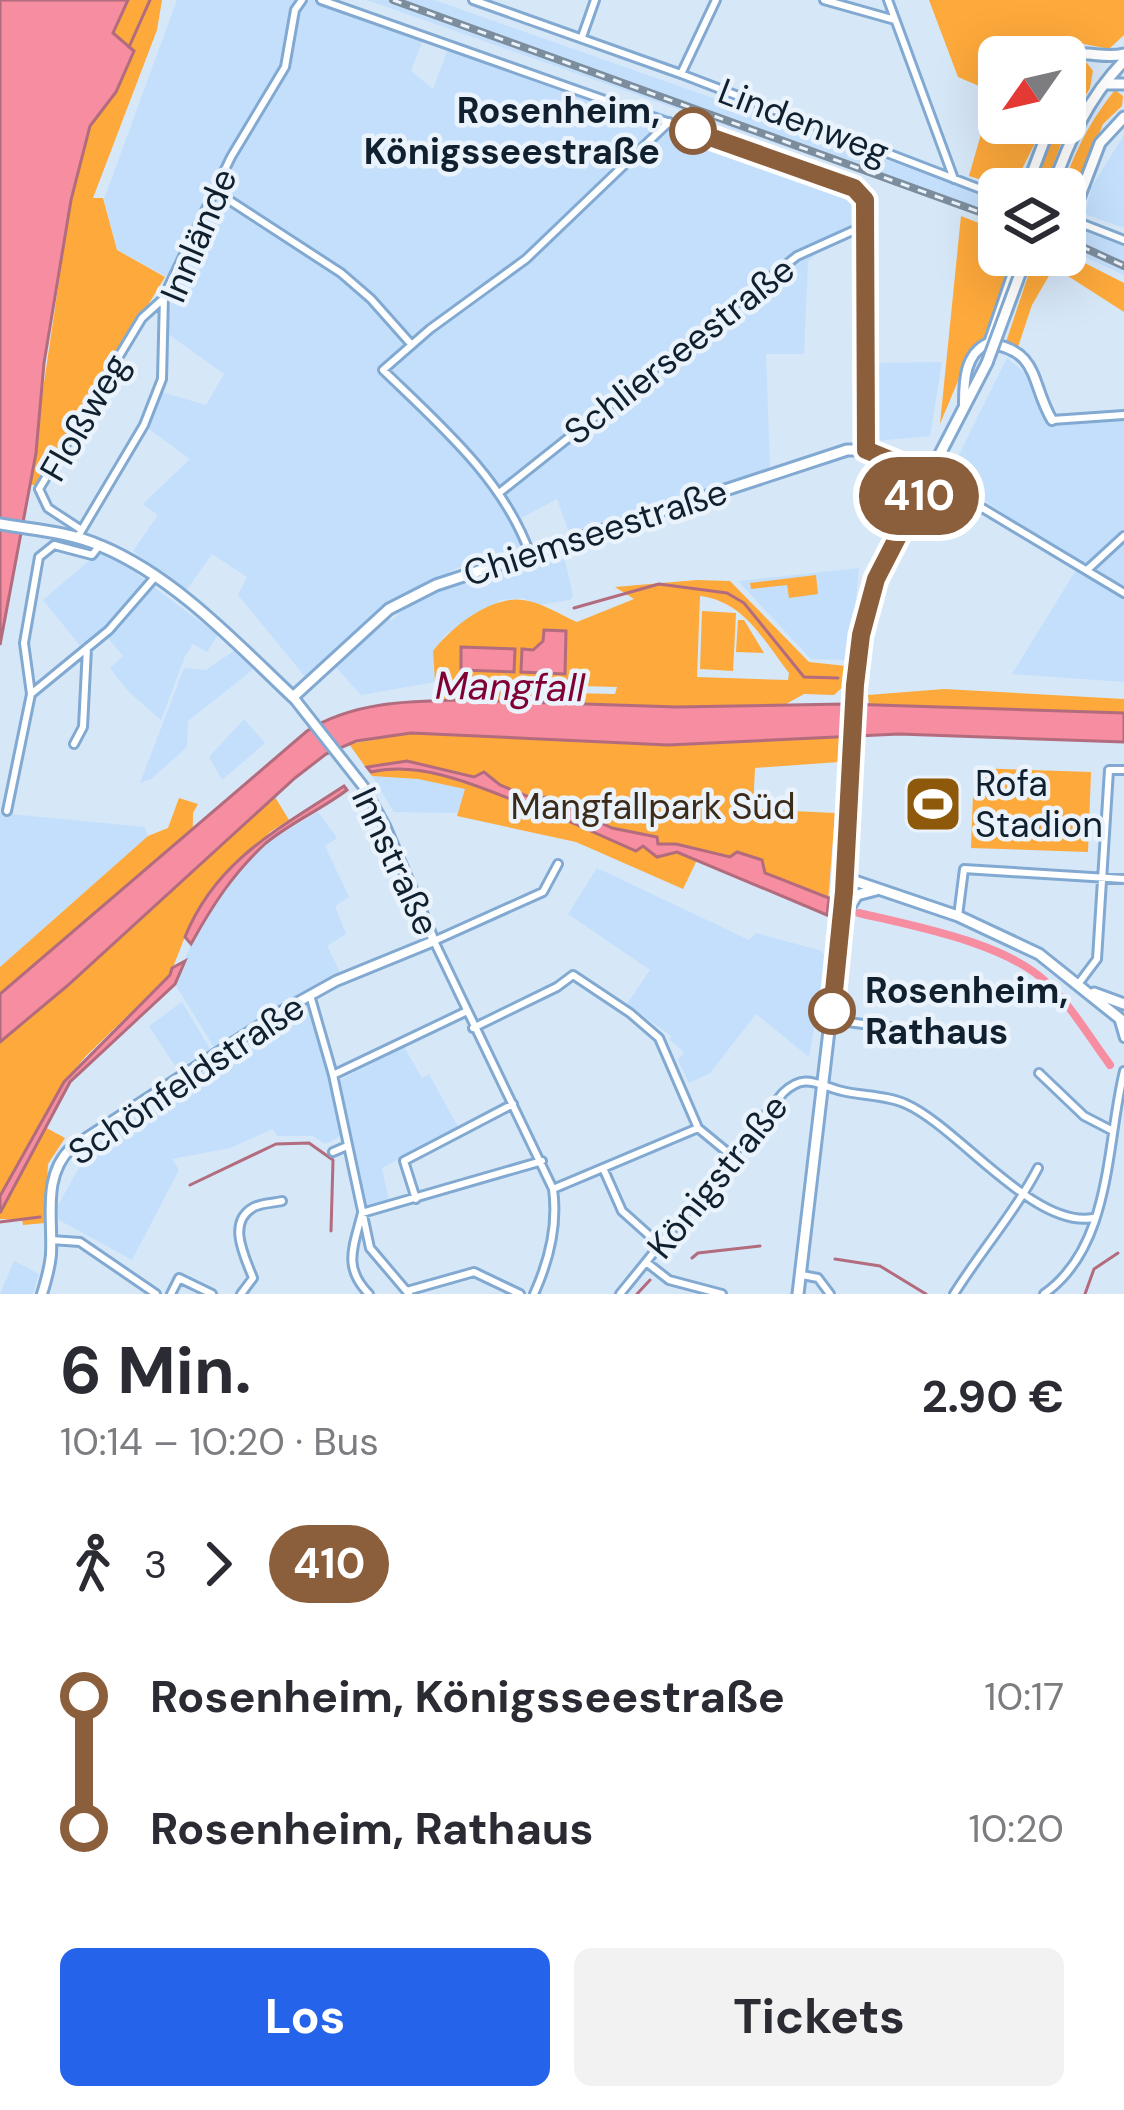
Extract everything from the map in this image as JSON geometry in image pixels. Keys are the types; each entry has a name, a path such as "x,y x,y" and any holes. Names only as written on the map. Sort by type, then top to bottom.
{"main road":[{"path":"1086,55 1124,57"},
{"path":"1093,56 1101,71 1101,86"},
{"path":"1061,168 1101,86 1124,57"},
{"path":"1101,86 1124,85"},
{"path":"1086,176 1103,137 1124,116"},
{"path":"798,1294 842,920 861,635 876,579 964,413 1020,276"},
{"path":"866,450 929,476"},
{"name":"Chiemseestraße","path":"292,697 389,609 436,585 825,456 866,450"},
{"name":"Innstraße","path":"0,524 78,534 100,545 154,578 234,640 292,697"},
{"path":"845,878 958,916 1039,954 1121,1020"},
{"path":"842,920 856,895 882,889"},
{"path":"1089,991 1124,1004"}],"street":[{"name":"Innlände","path":"78,534 136,440 162,379 164,299 215,191 284,68 291,27 302,0"},
{"path":"322,0 854,188 865,200 868,224 866,450"},
{"name":"Lindenweg","path":"473,0 583,37 978,188"},
{"path":"583,37 595,0"},
{"path":"681,74 716,0"},
{"path":"824,0 895,20"},
{"path":"888,0 954,178"},
{"path":"530,554 520,525 499,493 383,370 526,260 670,122"},
{"path":"215,191 341,273 411,344"},
{"name":"Schlierseestraße","path":"499,493 796,256 868,224"},
{"path":"1086,225 1124,240"},
{"path":"988,343 1011,276"},
{"name":"Floßweg","path":"78,534 47,508 40,489 142,318 164,299"},
{"path":"964,413 968,367 978,348 988,343 1024,357 1052,420 1124,415"},
{"path":"929,476 1124,593"},
{"path":"1088,570 1124,536"},
{"path":"7,811 31,694 24,643 38,557 54,545 92,555 100,545"},
{"path":"31,694 109,630 154,578"},
{"path":"74,744 83,727 87,648"},
{"name":"Innstraße","path":"292,697 340,755 382,820 472,1028 542,1161 555,1205 548,1264 535,1294"},
{"path":"1079,983 1096,959 1109,770 1124,770"},
{"path":"434,941 543,892 559,863"},
{"path":"958,916 964,868 1124,879"},
{"name":"Schönfeldstraße","path":"42,1294 51,1261 51,1191 56,1169 71,1148 310,995 434,941"},
{"path":"472,1028 573,975 659,1038 698,1129 732,1156"},
{"path":"310,995 334,1075 370,1248 408,1292 474,1272 520,1294"},
{"path":"334,1075 465,1012"},
{"path":"831,1020 904,1029"},
{"path":"1121,1020 1124,1038"},
{"path":"1044,1294 1078,1262 1111,1157 1124,1071"},
{"path":"1039,1073 1084,1116 1113,1131"},
{"name":"Königstraße","path":"620,1294 787,1088 808,1080 824,1083"},
{"path":"824,1083 835,1090 906,1103 1024,1194 1065,1217 1093,1217"},
{"path":"416,1199 404,1161 513,1104"},
{"path":"553,1189 698,1129"},
{"path":"333,1152 347,1146"},
{"path":"362,1213 542,1161"},
{"path":"603,1168 620,1208 660,1245"},
{"path":"954,1294 1038,1168"},
{"path":"241,1294 254,1278 239,1241 241,1223 255,1206 282,1201"},
{"path":"362,1213 352,1256 353,1276 369,1294"},
{"path":"51,1240 80,1242 156,1294"},
{"path":"352,1256 370,1248"},
{"path":"646,1262 669,1280 722,1294"},
{"path":"802,1275 818,1278 830,1294"},
{"path":"171,1294 179,1278 212,1294"}],"shaded area":[{"path":"0,0 128,0 113,33 134,51 116,92 90,126 71,200 44,363 36,453 0,645"},
{"path":"177,0 336,0 426,32 411,71 433,89 451,41 869,190 856,221 808,261 804,354 766,354 770,469 569,532 557,499 517,520 527,545 471,562 410,590 383,611 391,621 415,599 562,549 573,595 570,600 539,605 523,598 501,600 446,634 433,651 435,682 361,695 334,665 307,679 238,595 247,577 212,554 185,592 133,551 158,515 143,504 190,459 149,429 161,392 206,405 224,374 168,334 173,280 117,250 104,199"},
{"path":"367,0 434,0 770,118 978,193 978,215"},
{"path":"1124,135 1124,228 1086,214 1091,188"},
{"path":"1086,232 1124,246 1124,275 1086,258"},
{"path":"1007,358 1028,375 1060,419 1124,415 1124,682 1012,674 1078,567 949,475"},
{"path":"942,362 930,436 876,441 877,363"},
{"path":"98,553 122,563 218,635 207,652 193,644 161,720 110,668 123,656 103,632 82,648 43,600"},
{"path":"859,568 850,660 811,659 738,581"},
{"path":"544,630 566,631 565,674 521,672 522,649 533,650 543,641"},
{"path":"461,647 515,649 514,672 461,670"},
{"path":"235,650 255,668 188,721 187,747 140,783 184,668 206,670"},
{"path":"466,700 1124,713 1124,742 899,734 668,745 411,733 356,741 326,754 295,778 0,1042 0,994 307,731 364,708"},
{"path":"244,719 265,743 222,780 209,757"},
{"path":"407,761 474,777 484,772 500,785 534,799 546,797 612,828 657,837 658,844 730,857 737,852 762,860 765,873 829,898 827,915 677,852 657,857 643,846 636,851 555,815 546,805 541,811 436,774 392,769 371,772 367,767"},
{"path":"372,776 466,789 457,813 394,812"},
{"path":"344,786 347,790 254,854 224,890 191,944 185,937 198,910 232,866"},
{"path":"318,812 337,838 325,846 349,897 335,906 346,934 327,946 340,972 215,1049 175,984 191,944 221,889 269,841"},
{"path":"0,813 144,827 148,836 0,967"},
{"path":"597,868 749,940 756,933 822,951 826,959 809,1057 756,1014 710,1073 689,1083 678,1060 684,1052 671,1036 627,1004 650,970 568,914"},
{"path":"185,961 175,984 70,1082 0,1213 0,1196 64,1082 172,968"},
{"path":"310,1000 343,1135 325,1144 313,1136 277,1136 273,1129 230,1148 172,1159 179,1170 132,1260 59,1220 57,1207 90,1148"},
{"path":"182,1002 210,1049 177,1069 149,1026"},
{"path":"404,1047 422,1078 429,1074 458,1127 382,1168 389,1201 366,1207 340,1080"},
{"path":"14,1261 39,1274 33,1294 0,1294"}],"green space":[{"path":"128,0 162,0 157,30 93,198 103,198 117,250 165,277 38,486 29,484 71,200 90,126 116,92 113,33"},
{"path":"929,0 1124,0 1124,35 1109,49 1086,44 1086,36 978,36 978,86 958,77"},
{"path":"1086,63 1093,71 1086,95"},
{"path":"1115,90 1123,96 1122,106 1103,124 1085,168 1070,168 1081,144 1086,144 1091,125"},
{"path":"978,144 1034,144 1022,168 978,168 978,179 969,176"},
{"path":"1048,144 1061,144 1052,168 1040,168"},
{"path":"961,216 978,223 978,276 1006,276 977,357 963,369 940,424"},
{"path":"1086,264 1124,283 1124,312 1068,276 1086,276"},
{"path":"1028,276 1049,276 1032,305 1018,347 1006,342"},
{"path":"816,575 818,594 789,598 787,585 751,589 750,583"},
{"path":"730,581 809,662 846,666 846,684 834,695 804,694 786,704 677,707 439,700 438,690 615,694 617,687 435,682 433,651 461,623 498,602 530,601 577,622 634,599 615,587","holes":["700,596 715,599 752,624 789,673 788,680 697,677"]},
{"path":"702,611 736,613 733,671 700,669"},
{"path":"738,620 744,620 764,653 736,652"},
{"path":"944,689 1124,699 1124,713 869,705 868,695"},
{"name":"Mangfallpark Süd","path":"410,733 668,745 845,736 839,762 755,768 753,809 835,813 827,915 697,860 683,889 576,842 457,816 465,789 372,776 349,744"},
{"path":"974,768 1091,772 1088,852 971,848"},
{"path":"275,797 289,820 270,832 191,921 170,975 64,1082 41,1125 65,1138 48,1164 45,1223 23,1225 22,1220 0,1219 0,967 148,836 168,828 179,798 198,804 193,813 192,868"}],"waterway":[{"path":"129,47 150,0"},
{"path":"574,608 659,584 727,593 744,603 804,677 838,678"},
{"path":"859,913 959,938 1031,970 1065,1003 1110,1065"},
{"path":"190,1185 276,1144 309,1143 333,1160 331,1231"},
{"path":"0,1222 40,1217"},
{"path":"692,1258 698,1253 760,1246"},
{"path":"1085,1294 1094,1269 1118,1253"},
{"path":"835,1259 880,1266 926,1294"},
{"path":"637,1294 650,1280"}],"railway":[{"path":"393,0 978,211"},
{"path":"1086,249 1124,266"}],"bus line":[{"name":"410","path":"693,131 854,188 865,200 866,450 929,476 876,579 861,635 832,1011"}],"place":[{"name":"Rosenheim, Königsseestraße","path":"693,131"},
{"name":"Rofa Stadion","path":"933,804"},
{"name":"Rosenheim, Rathaus","path":"832,1011"}],"water label":[{"name":"Mangfall","path":"510,686"}]}
